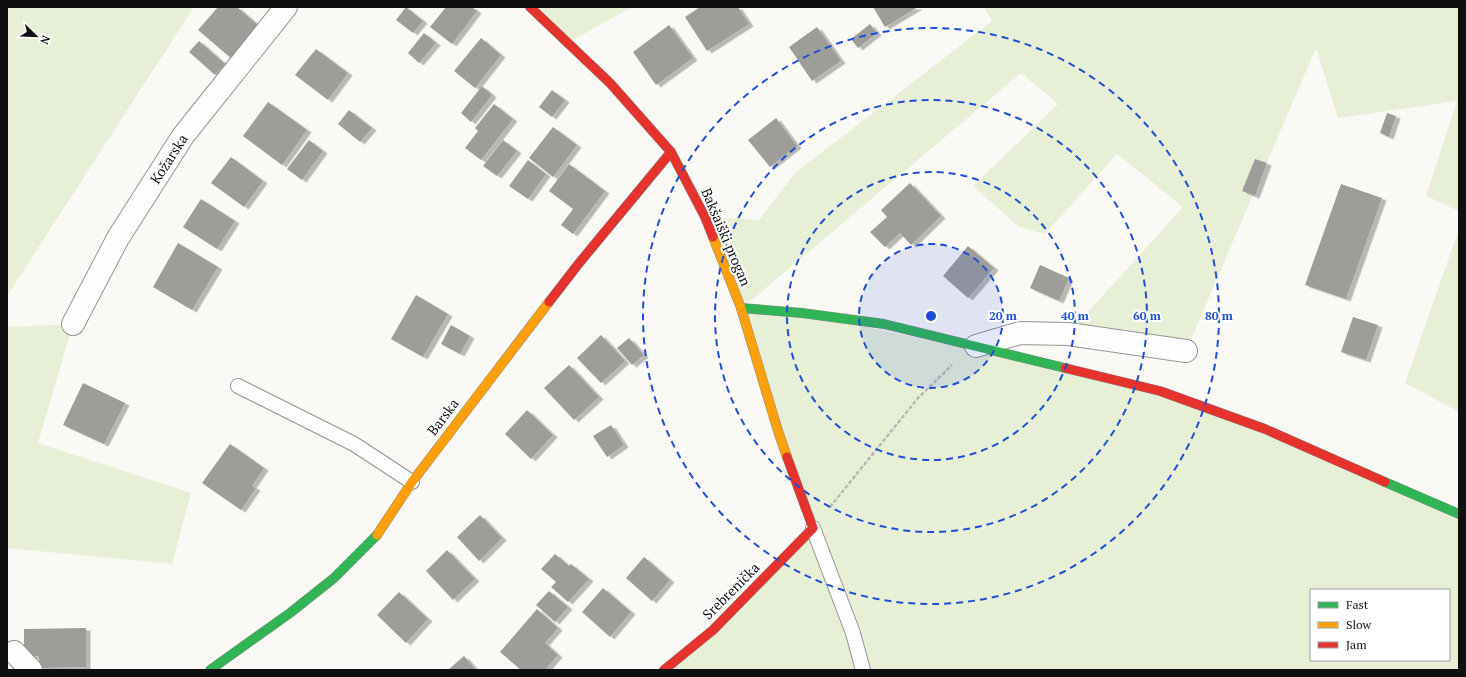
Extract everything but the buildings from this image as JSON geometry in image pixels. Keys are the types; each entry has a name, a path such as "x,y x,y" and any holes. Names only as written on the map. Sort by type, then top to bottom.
{"street":[{"name":"Kožarska","path":"73,324 118,238 182,136 286,7"},
{"name":"Bakšaiški progan","path":"530,7 610,83 671,152 705,216 741,308 778,431 813,528"},
{"name":"Barska","path":"210,670 290,613 334,578 378,534 412,482 453,427 580,262 671,152"},
{"path":"741,308 802,313 884,324 1160,391 1265,428 1459,514"},
{"path":"976,346 1020,333 1068,334 1186,351"},
{"name":"Srebrenička","path":"664,670 713,630 813,528"},
{"path":"14,652 31,670"}],"lane":[{"path":"238,386 354,444 412,482"},
{"path":"813,528 853,633 863,670"}],"path":[{"path":"813,528 918,398 952,365 976,346"}],"green space":[{"path":"7,7 194,7 7,296"},
{"path":"530,7 632,7 567,43"},
{"path":"984,7 1459,7 1459,211 1426,196 1457,101 1338,118 1316,48 1186,351 1068,334 1183,207 1117,154 1045,234 1019,227 973,186 1058,104 1021,73 742,308 802,313 1160,391 1459,514 1459,670 664,670 813,528 705,217 759,220 795,173 992,21"},
{"path":"1459,229 1459,412 1405,383"},
{"path":"73,324 38,443 191,493 172,564 7,548 7,327"}],"traffic: fast":[{"path":"741,308 802,313 884,324 1065,368"},
{"path":"1385,482 1459,514"},
{"path":"210,670 290,613 334,578 377,535"}],"traffic: slow":[{"path":"713,237 741,308 787,457"},
{"path":"377,535 412,482 549,302"}],"traffic: jam":[{"path":"530,7 610,83 671,152 705,217 713,237"},
{"path":"549,302 671,152"},
{"path":"1065,368 1160,391 1265,429 1385,482"},
{"path":"664,670 713,630 813,528 787,457"}]}
